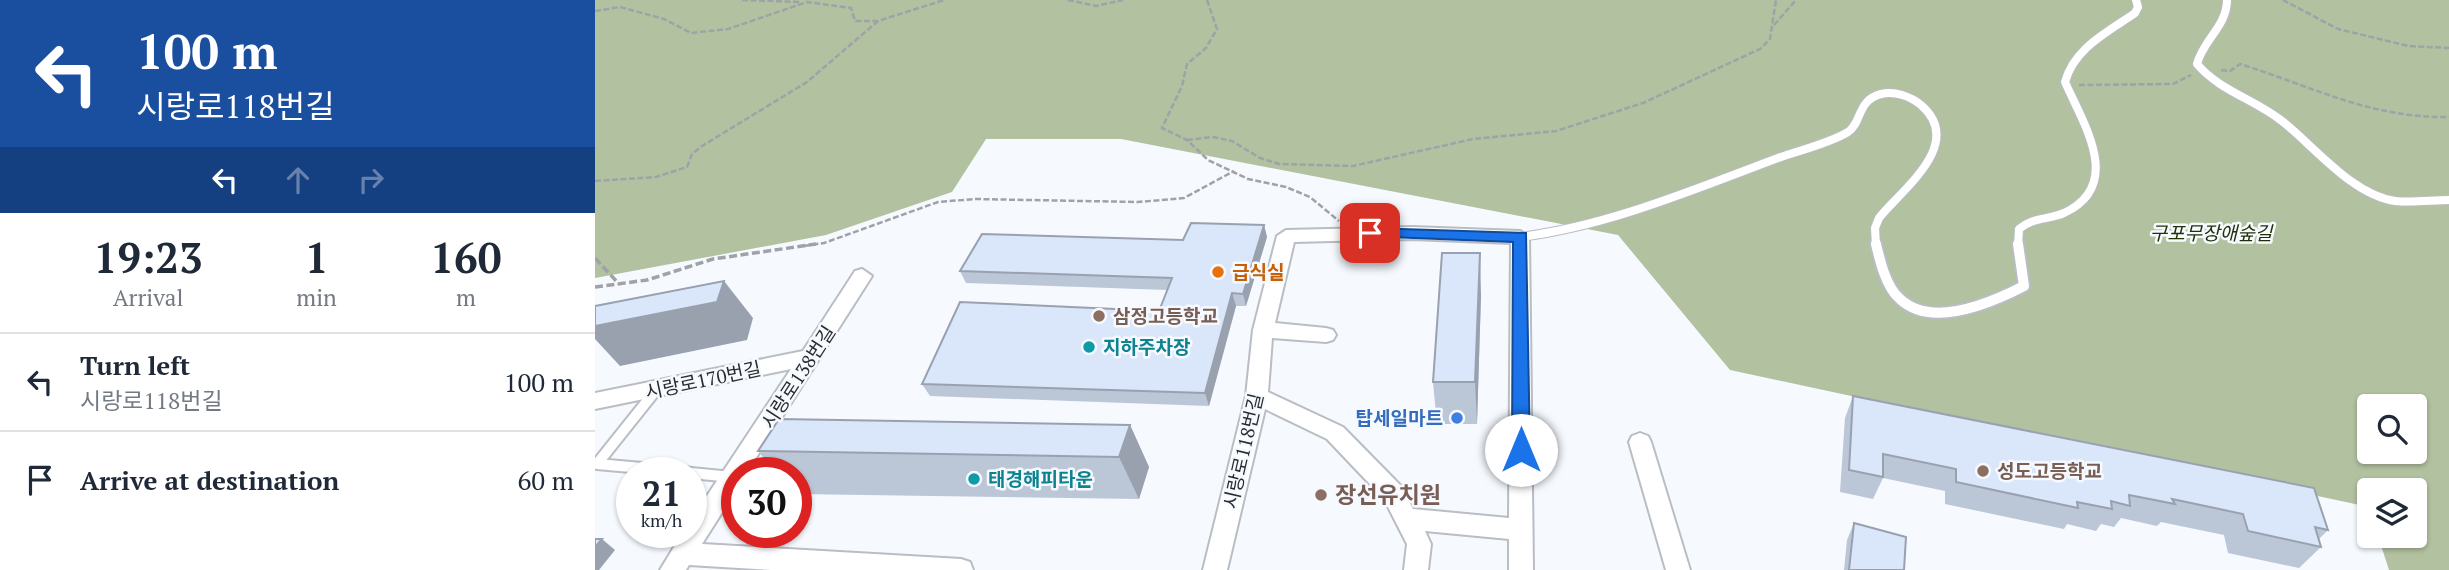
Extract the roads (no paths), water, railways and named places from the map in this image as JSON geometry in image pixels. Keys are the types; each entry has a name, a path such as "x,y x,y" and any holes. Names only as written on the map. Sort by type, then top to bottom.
{"street":[{"name":"시랑로118번길","path":"1215,570 1257,396 1263,330 1286,236 1349,233 1520,237"},
{"path":"1520,237 1521,570"},
{"name":"시랑로138번길","path":"746,457 862,276"},
{"path":"1263,330 1327,335"},
{"name":"시랑로170번길","path":"595,401 810,357"},
{"path":"1257,396 1335,433 1392,492 1419,544 1416,570"},
{"path":"1640,442 1678,570"},
{"name":"시랑로138번길","path":"678,562 721,496"},
{"path":"1406,519 1521,530"},
{"path":"678,562 961,570"}],"lane":[{"path":"1520,237 1559,232 1731,176 1850,131 1864,104 1872,97 1905,97 1923,103 1932,119 1936,135 1924,173 1883,215 1875,228 1878,250 1889,280 1898,298 1911,307 1932,314 2005,298 2024,286 2018,253 2018,229 2029,218 2061,215 2088,201 2097,184 2097,161 2065,82 2066,72 2098,40 2135,13 2138,7 2136,0"},
{"path":"2227,0 2226,17 2199,52 2197,64 2211,80 2281,120 2327,162 2377,196 2394,201 2449,200"},
{"path":"616,466 597,464 656,390"}],"place":[{"name":"급식실","path":"1218,272"},
{"name":"삼정고등학교","path":"1099,316"},
{"name":"지하주차장","path":"1089,347"},
{"name":"탑세일마트","path":"1457,418"},
{"name":"성도고등학교","path":"1983,471"},
{"name":"태경해피타운","path":"974,479"},
{"name":"장선유치원","path":"1321,495"}],"park label":[{"name":"구포무장애숲길","path":"2211,233"}]}
